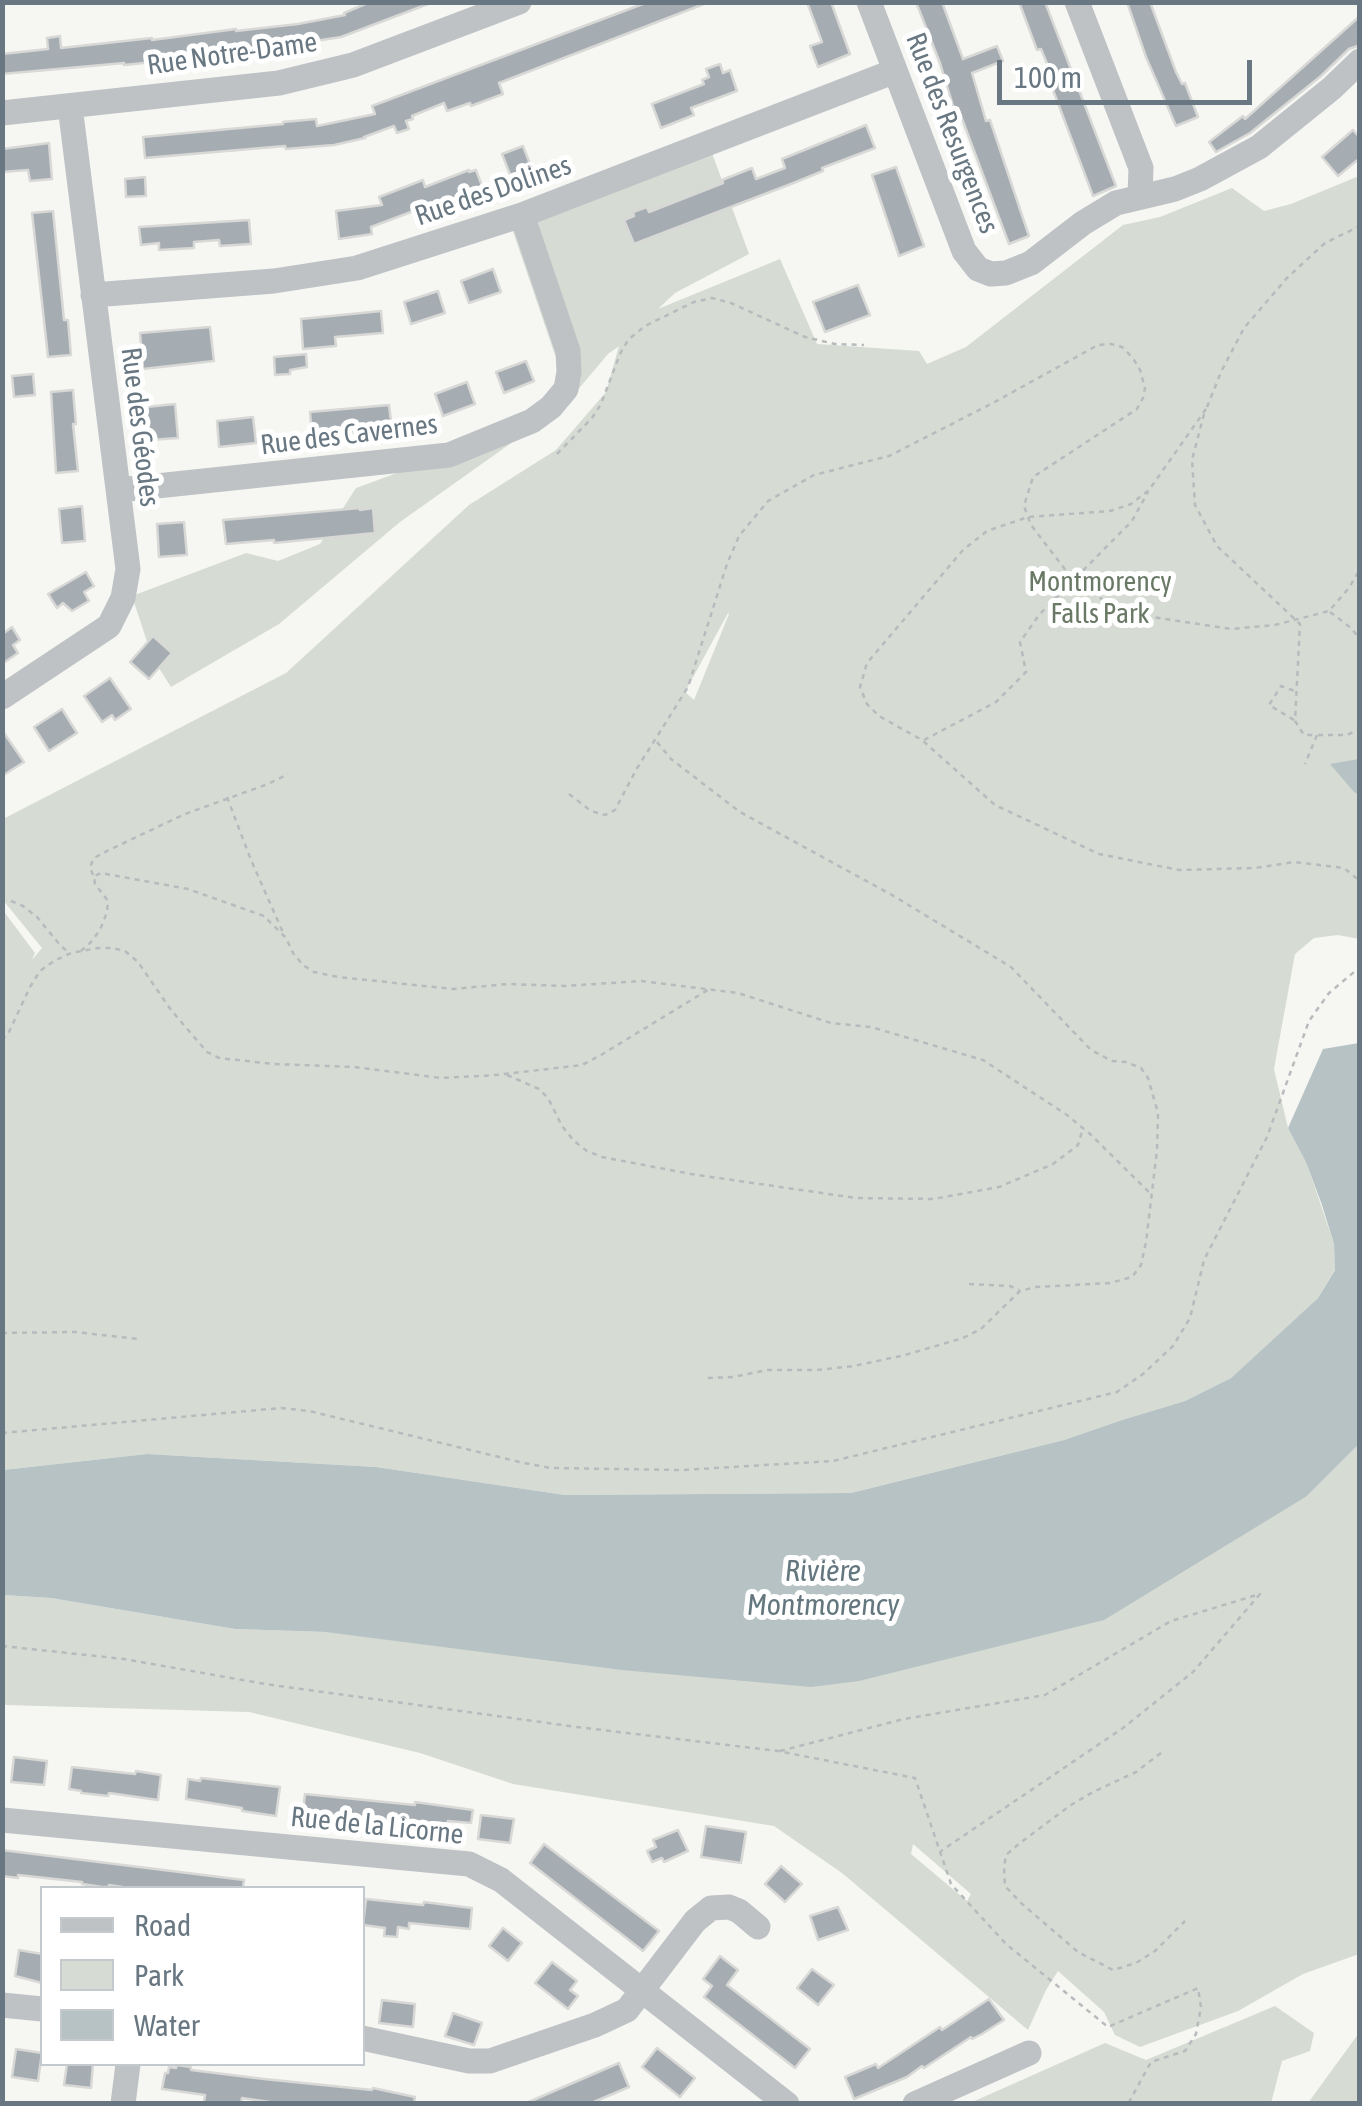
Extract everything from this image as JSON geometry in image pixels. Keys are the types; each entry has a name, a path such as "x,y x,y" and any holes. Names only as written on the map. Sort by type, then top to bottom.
{"street":[{"name":"Rue Notre-Dame","path":"2,113 298,78 353,65 519,2"},
{"name":"Rue des Resurgences","path":"869,2 964,251 978,270 1006,273 1032,263 1083,223 1116,203 1140,196"},
{"path":"1077,2 1142,168 1140,196 1200,179 1259,147 1360,61"},
{"name":"Rue des Dolines","path":"93,294 274,281 357,268 522,215 894,71"},
{"name":"Rue des Géodes","path":"2,696 109,626 123,598 128,570 70,106"},
{"name":"Rue des Cavernes","path":"119,490 449,456 532,420 552,407 566,389 568,351 522,215"},
{"name":"Rue de la Licorne","path":"2,1820 470,1864 501,1880 787,2104"},
{"path":"365,2039 490,2062 627,2010 695,1922 711,1908 739,1911 758,1927"},
{"path":"2,2005 40,2008"},
{"path":"915,2104 1029,2054"},
{"path":"123,2104 128,2066"}],"path":[{"path":"1296,721 1300,624 1217,546 1195,504 1192,460 1206,410 1244,328 1287,278 1325,243 1360,226"},
{"path":"557,454 601,404 628,340 646,326 694,302 712,298 731,302 805,337 864,345"},
{"path":"569,794 591,811 605,814 615,810 688,687 727,564 753,516 768,501 814,476 889,456 1098,345 1122,347 1133,358 1140,370 1143,398 1137,409 1033,477 1024,506 1031,526 1074,581 1132,614 1232,629 1275,625 1329,611 1360,568"},
{"path":"922,740 996,702 1026,672 1020,642 1039,616 1132,521 1149,490 1206,410"},
{"path":"1149,490 1131,504 1110,511 1028,518 987,531 962,550 867,663 860,687 867,704 879,716 922,740 995,804 1098,854 1179,870 1254,868 1295,862 1344,868 1360,881"},
{"path":"1329,611 1360,639"},
{"path":"1297,691 1281,686 1268,705 1296,721 1304,735 1346,735 1360,729"},
{"path":"1305,764 1317,735"},
{"path":"656,740 671,759 740,812 998,958 1092,1050 1141,1068 1148,1078 1158,1113 1141,1266 1132,1277 1110,1283 1020,1291 980,1329 905,1355 854,1366 766,1370 706,1378"},
{"path":"82,951 100,930 107,912 108,902 95,884 90,867 94,858 185,814 288,774"},
{"path":"227,797 293,954 314,972 453,990 508,984 566,986 640,980 711,988 759,998 831,1023 871,1027 982,1060 1083,1128 1151,1194"},
{"path":"94,876 100,873 154,882 219,898 264,916 286,938"},
{"path":"10,901 37,917 71,954"},
{"path":"2,1040 40,971 71,954 112,948 125,951 138,962 170,1010 207,1052 219,1058 354,1066 441,1078 582,1065 711,988"},
{"path":"2,1432 281,1408 309,1411 551,1468 682,1470 833,1461 1117,1392 1173,1346 1190,1318 1204,1260 1267,1137 1309,1021 1329,994 1360,967"},
{"path":"505,1074 539,1089 562,1126 587,1152 691,1174 856,1198 933,1199 998,1187 1054,1164 1078,1145 1083,1128"},
{"path":"969,1284 1010,1286 1020,1291"},
{"path":"2,1333 74,1332 138,1339"},
{"path":"778,1751 904,1719 1045,1695 1171,1620 1260,1594 1194,1672 1122,1728 940,1852"},
{"path":"2,1646 124,1660 577,1727 778,1751 914,1778 951,1884 1006,1944 1108,2027 1198,1988 1201,2007 1196,2034 1185,2052 1151,2062 1128,2104"},
{"path":"1161,1752 1136,1772 1071,1805 1020,1842 1006,1855 1005,1886 1020,1904 1078,1952 1114,1970 1136,1963 1154,1951 1185,1921"}],"green space":[{"name":"Montmorency Falls Park","path":"705,134 749,254 675,293 658,309 780,259 817,344 919,351 927,364 966,347 1123,225 1160,217 1232,188 1264,211 1359,176 1359,939 1338,935 1314,938 1295,954 1274,1069 1288,1128 1306,1161 1334,1244 1335,1269 1318,1298 1231,1378 1185,1401 1064,1440 851,1493 565,1495 376,1467 147,1454 3,1470 2,909 35,953 32,960 42,948 3,900 3,819 286,673 469,505 556,450 606,392 619,346 570,399 506,211","holes":["729,614 694,700 685,692"]},
{"path":"545,419 400,522 279,624 171,687 152,657 132,596 246,553 278,561 320,544 356,488"},
{"path":"1359,1444 1359,1954 1303,1974 1238,2011 1140,2047 1115,2035 1104,2012 1058,1971 1028,2030 842,1873 774,1826 513,1784 420,1753 249,1712 6,1705 2,1701 2,1595 51,1598 235,1629 326,1632 1307,1496","holes":["913,1844 971,1894 967,1901 911,1854"]},
{"path":"1275,2006 1314,2033 1310,2051 1282,2061 1271,2103 970,2103 1105,2043 1146,2060"},
{"path":"1359,2033 1359,2103 1308,2103"}],"water":[{"path":"1360,759 1359,795 1330,764"},
{"name":"Rivière Montmorency","path":"1359,1043 1359,1444 1307,1496 1104,1620 859,1681 811,1687 622,1670 326,1632 235,1629 51,1598 3,1595 3,1470 147,1454 376,1467 565,1495 851,1493 1064,1440 1185,1401 1231,1378 1318,1298 1335,1270 1334,1244 1322,1205 1288,1128 1323,1049"}],"building":[{"path":"370,2 428,4 341,37 289,45 290,48 2,74 2,54 48,49 47,38 60,36 61,48 236,31 345,15"},
{"path":"648,2 704,4 499,83 503,94 447,111 444,103 412,116 406,121 409,129 397,133 394,126 334,145 145,158 143,137 316,119 317,126 375,114 372,106"},
{"path":"807,2 831,2 850,54 818,67 810,46 822,42"},
{"path":"916,2 942,2 963,59 997,46 1003,61 972,73 1029,236 1009,244"},
{"path":"1019,2 1045,2 1116,186 1093,196 1050,82 1054,80 1041,49 1037,50"},
{"path":"1127,2 1150,2 1198,117 1176,126"},
{"path":"1360,16 1360,45 1349,49 1250,133 1216,152 1209,142 1243,116 1245,119"},
{"path":"720,64 723,73 730,70 737,91 691,108 694,115 661,128 652,104 704,84 702,80 709,77 706,69"},
{"path":"866,125 875,148 634,244 624,220 634,216 633,212 647,207 649,212 752,168 756,179 785,168 782,159"},
{"path":"1353,130 1360,138 1360,158 1338,176 1322,157"},
{"path":"49,143 52,179 30,181 28,170 2,172 2,149"},
{"path":"523,146 534,174 513,182 502,154"},
{"path":"896,167 924,246 899,256 872,175"},
{"path":"476,170 482,186 475,188 477,191 371,227 372,234 339,239 336,211 382,205 379,197 423,180 425,187"},
{"path":"145,177 146,196 126,197 125,179"},
{"path":"53,211 71,355 48,357 32,213"},
{"path":"249,220 251,244 220,246 219,240 194,242 194,248 159,250 159,243 141,245 139,227"},
{"path":"493,269 501,292 469,303 461,281"},
{"path":"858,285 870,315 825,332 813,302"},
{"path":"438,291 445,313 411,324 404,302"},
{"path":"381,311 383,333 335,337 336,346 303,349 301,319"},
{"path":"210,327 214,361 143,369 140,333"},
{"path":"306,354 307,367 275,375 274,357"},
{"path":"526,361 534,381 504,393 496,372"},
{"path":"33,374 35,395 14,397 12,376"},
{"path":"467,382 475,404 443,416 435,394"},
{"path":"73,390 78,471 56,473 51,392"},
{"path":"175,404 178,438 150,440 146,407"},
{"path":"389,405 392,429 312,437 310,412"},
{"path":"253,417 256,443 219,447 217,421"},
{"path":"82,506 85,541 62,543 59,509"},
{"path":"373,508 375,533 226,544 223,520"},
{"path":"184,522 187,555 159,557 157,524"},
{"path":"86,572 94,586 84,592 89,601 72,611 63,603 57,608 48,594"},
{"path":"12,627 20,640 13,645 18,653 2,664 2,631"},
{"path":"153,636 172,653 149,679 130,662"},
{"path":"110,678 131,709 115,720 112,715 102,722 84,696"},
{"path":"62,709 77,733 49,751 34,727"},
{"path":"2,730 24,762 2,776"},
{"path":"14,1757 47,1761 44,1785 11,1782"},
{"path":"72,1767 161,1775 158,1800 69,1789"},
{"path":"188,1779 280,1787 276,1816 186,1799"},
{"path":"305,1794 473,1810 471,1823 448,1821 446,1835 302,1818"},
{"path":"481,1815 514,1819 510,1843 478,1839"},
{"path":"706,1826 746,1832 741,1863 701,1857"},
{"path":"678,1830 688,1851 664,1862 662,1858 652,1862 647,1851 656,1847 653,1840"},
{"path":"544,1844 659,1931 643,1951 530,1863"},
{"path":"2,1850 244,1880 243,1886 95,1886 2,1876"},
{"path":"781,1866 802,1884 785,1902 765,1884"},
{"path":"366,1899 472,1908 470,1929 409,1923 409,1929 398,1927 397,1937 384,1936 385,1928 365,1925"},
{"path":"838,1907 848,1930 818,1940 810,1916"},
{"path":"503,1928 522,1943 508,1961 489,1946"},
{"path":"19,1950 40,1954 40,1982 15,1976"},
{"path":"720,1956 738,1970 727,1985 810,2049 795,2068 704,1997 712,1986 703,1979"},
{"path":"552,1962 577,1981 570,1990 578,1996 568,2009 535,1983"},
{"path":"812,1969 834,1985 818,2005 797,1988"},
{"path":"989,1999 1004,2020 907,2077 854,2099 845,2077 876,2064 878,2068"},
{"path":"382,2000 415,2004 413,2027 379,2023"},
{"path":"453,2013 482,2023 474,2045 445,2036"},
{"path":"657,2048 695,2078 680,2097 642,2067"},
{"path":"16,2049 40,2053 38,2081 12,2077"},
{"path":"619,2063 629,2087 589,2104 524,2104"},
{"path":"67,2066 93,2066 91,2088 64,2085"},
{"path":"169,2067 373,2088 415,2097 414,2104 283,2104 242,2098 241,2104 204,2102 205,2095 162,2089"}]}
